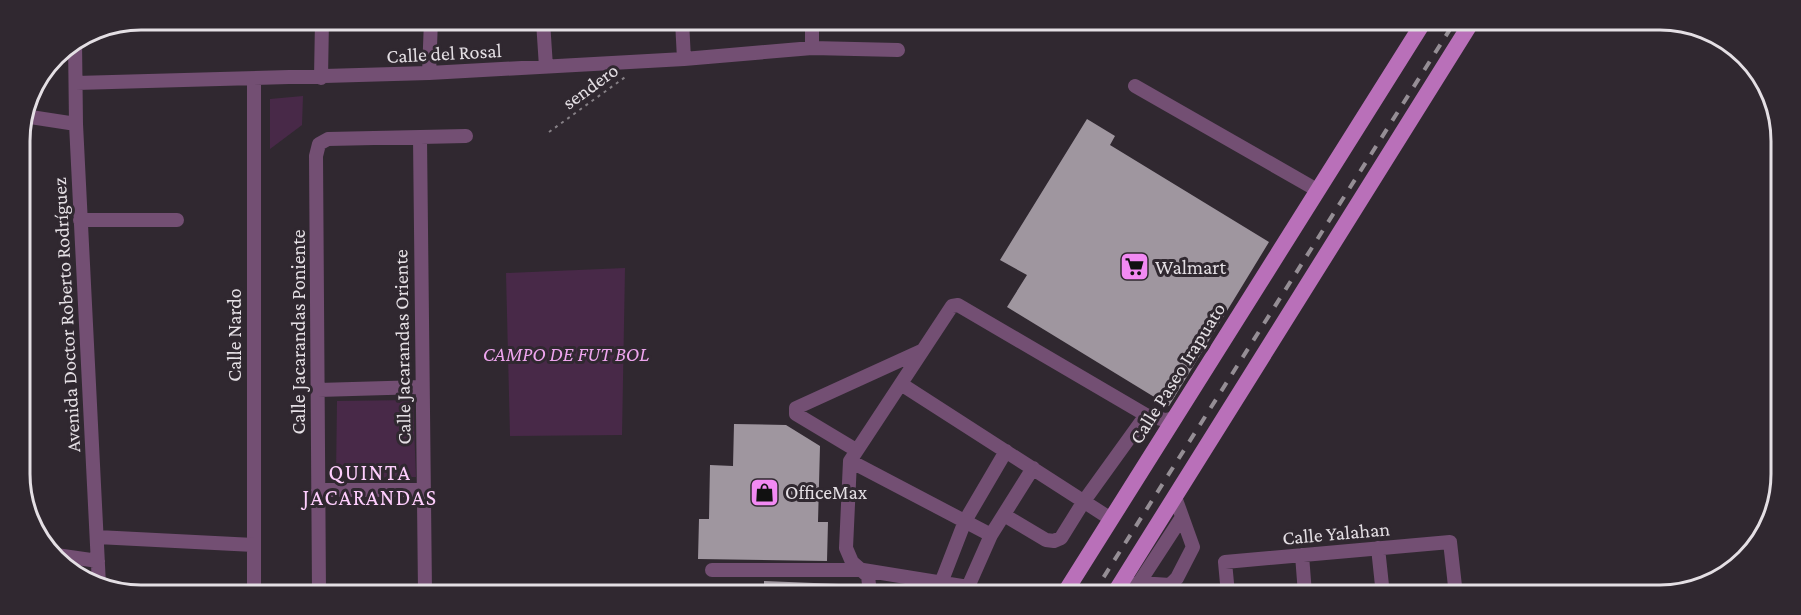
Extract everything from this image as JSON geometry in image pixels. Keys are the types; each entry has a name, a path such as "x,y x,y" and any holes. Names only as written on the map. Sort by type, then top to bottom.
{"main road":[{"name":"Calle Paseo Irapuato","path":"1070,585 1419,30"},
{"path":"1119,585 1468,30"}],"street":[{"path":"321,78 322,30"},
{"path":"429,73 431,30"},
{"path":"544,30 546,67"},
{"path":"682,30 684,59"},
{"path":"812,30 812,48"},
{"name":"Calle del Rosal","path":"76,83 321,78 429,73 684,59 812,48 898,50"},
{"name":"Avenida Doctor Roberto Rodríguez","path":"75,52 80,220 99,577"},
{"name":"Calle Nardo","path":"254,79 254,585"},
{"path":"1135,86 1317,190"},
{"path":"32,117 76,124"},
{"path":"420,138 466,136"},
{"name":"Calle Jacarandas Poniente","path":"319,585 316,156 319,144 328,139 420,138"},
{"name":"Calle Jacarandas Oriente","path":"420,138 425,585"},
{"path":"80,220 177,220"},
{"path":"869,585 868,576 852,562 846,548 853,455 901,384 947,309 958,305 1146,415 1165,420 1174,418"},
{"path":"921,351 796,408 796,414 853,455 991,535"},
{"path":"901,384 1111,519"},
{"path":"318,390 422,387"},
{"path":"1004,515 1046,540 1054,541 1061,538 1084,501 1146,415"},
{"path":"941,583 964,520 1006,451"},
{"path":"976,585 991,535 1032,468"},
{"path":"318,490 423,490"},
{"path":"1133,585 1139,583 1170,585 1177,578 1193,547 1174,497"},
{"path":"1139,583 1182,517"},
{"path":"97,537 254,545"},
{"name":"Calle Yalahan","path":"1227,585 1225,562 1450,542 1455,585"},
{"path":"1378,548 1382,585"},
{"path":"1302,555 1304,585"},
{"path":"68,557 98,561"},
{"path":"712,570 862,570 950,585"}],"path":[{"name":"sendero","path":"549,132 647,61"}],"green space":[{"path":"303,96 302,125 270,149 270,99"},
{"name":"CAMPO DE FUT BOL","path":"625,268 622,435 510,436 506,273"},
{"path":"413,400 416,477 336,478 337,401"}],"building":[{"name":"Walmart","path":"1087,119 1115,136 1110,145 1269,242 1169,406 1007,307 1027,275 1000,260"},
{"name":"OfficeMax","path":"734,424 786,425 820,446 818,522 828,522 827,561 698,559 699,519 709,519 710,465 733,466"},
{"path":"764,581 864,585 764,585"}],"railway":[{"path":"1099,585 1450,30"}],"place":[{"name":"Walmart","path":"1134,267"},
{"name":"OfficeMax","path":"764,492"}],"district":[{"name":"QUINTA JACARANDAS","path":"370,485"}]}
